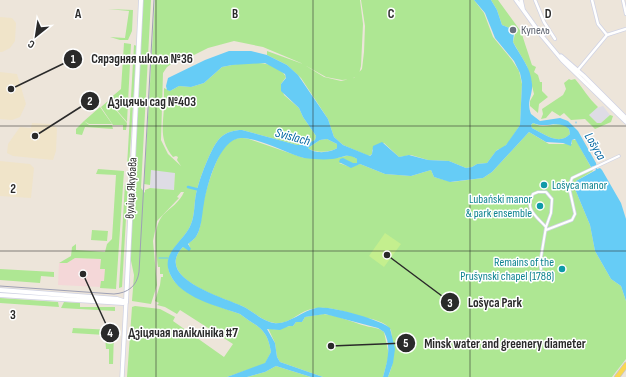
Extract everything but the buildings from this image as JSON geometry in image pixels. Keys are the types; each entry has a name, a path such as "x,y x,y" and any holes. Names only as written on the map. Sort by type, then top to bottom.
{"main road":[{"name":"вуліца Якубава","path":"126,302 141,0"},
{"path":"0,290 117,299 126,302"},
{"path":"0,295 117,304 126,302"},
{"path":"617,377 626,366"}],"street":[{"path":"516,0 542,36 560,56 626,118"},
{"path":"521,0 523,10"},
{"path":"535,0 544,22 555,39"},
{"path":"592,0 598,24 607,35"},
{"path":"623,0 626,14"},
{"path":"577,71 607,35 626,29"},
{"path":"542,36 547,33"},
{"path":"577,71 626,122"},
{"path":"546,229 572,220 575,214 569,183 574,177 619,156"},
{"path":"542,269 540,262 546,229 551,213 552,199 546,192 538,192 533,194 530,199 530,208 546,229"},
{"name":"вуліца Якубава","path":"122,377 126,302"}],"shaded area":[{"path":"0,17 12,18 16,23 15,41 10,48 2,52 0,52"},
{"path":"0,72 17,74 26,104 20,117 12,120 0,119"},
{"path":"603,106 610,115 601,123 597,123 589,115 594,109"},
{"path":"32,123 50,124 57,128 56,151 53,160 13,156 7,153 8,144 20,127 31,128"},
{"path":"0,161 30,164 34,168 31,198 0,196"},
{"path":"151,170 175,172 174,190 150,188"},
{"path":"75,258 101,259 107,267 107,281 101,287 58,285 59,263 67,263"}],"green space":[{"path":"142,0 151,0 141,188 145,193 145,190 150,188 174,190 175,173 151,170 150,185 144,184 155,0 360,0 363,24 361,66 359,74 352,79 342,80 326,77 301,63 263,47 234,41 208,48 190,57 177,60 167,67 163,73 161,140 168,154 181,166 177,160 178,157 173,157 164,139 164,106 167,105 167,102 164,102 164,88 170,91 179,86 191,87 204,83 222,67 242,63 259,63 267,64 281,71 286,77 281,84 284,95 299,108 303,117 316,136 315,140 304,145 297,145 242,130 236,130 222,136 209,156 200,181 196,194 191,224 171,253 168,266 170,274 175,282 200,299 240,314 260,328 267,337 271,352 265,364 227,377 127,377 132,307 135,306 160,309 175,317 173,321 224,357 233,344 180,310 177,314 165,307 157,305 159,303 155,301 161,277 163,277 163,274 160,274 160,267 158,267 156,254 157,226 163,215 177,202 184,192 181,192 177,197 179,198 157,221 153,241 157,285 151,304 132,301 134,275 130,256"},
{"path":"361,0 474,0 484,13 493,37 519,71 522,84 520,125 509,142 503,148 497,150 487,163 477,164 466,168 449,161 428,160 411,155 399,157 384,143 372,150 372,154 369,156 343,145 334,137 328,119 301,78 287,65 267,55 267,51 303,64 324,77 341,81 354,78 362,69 364,52 365,26"},
{"path":"491,0 498,0 522,33 532,65 536,67 534,72 538,75 540,82 542,82 542,91 548,97 539,104 538,113 530,106 530,101 534,94 527,66 513,42 515,34 512,29 502,25 497,10"},
{"path":"108,9 133,10 132,31 128,40 120,40 110,37 125,38 129,11"},
{"path":"124,43 131,44 127,122 108,100 121,89"},
{"path":"134,45 137,46 129,166 127,166"},
{"path":"569,79 575,79 598,107 589,115 597,123 601,123 610,115 613,116 611,122 595,129 585,119 571,120 564,113 560,116 552,111 546,118 541,119 543,114 542,109 563,95 566,89 564,83"},
{"path":"108,101 127,123 126,130 123,130 123,125 113,125 101,107"},
{"path":"100,107 112,124 89,124 84,121"},
{"path":"84,121 89,125 112,125 113,129 85,127 82,135 76,134 76,129"},
{"path":"533,123 542,126 563,125 569,129 570,134 561,139 551,138 532,128 531,125"},
{"path":"529,132 549,144 572,144 572,140 576,140 593,171 576,181 575,189 590,225 595,251 611,279 621,286 626,301 626,359 612,377 388,377 391,371 393,359 391,330 382,322 359,317 340,310 319,308 308,310 288,321 279,323 271,322 242,306 194,285 184,277 177,268 176,258 183,247 190,250 189,243 199,231 204,198 216,162 229,142 234,140 241,138 249,139 304,158 336,158 351,155 357,159 357,163 339,163 350,167 360,164 385,174 411,176 431,170 434,177 452,182 483,178 492,172"},
{"path":"327,139 337,144 337,148 322,152 314,151 308,148 320,140"},
{"path":"98,169 124,171 116,289 100,288 101,281 104,281 105,269 100,269 101,259 75,258 67,263 59,263 71,256 72,247 76,244 76,250 105,252 107,244 112,239 116,175 96,174"},
{"path":"125,183 128,184 122,287 119,288"},
{"path":"92,230 108,231 107,241 91,240"},
{"path":"385,233 401,244 384,267 369,256"},
{"path":"0,269 54,272 54,277 41,276 40,283 0,280"},
{"path":"0,298 58,302 59,307 0,303"},
{"path":"64,302 80,303 80,307 115,307 115,311 61,308"},
{"path":"323,314 378,328 384,332 389,355 383,377 323,377 280,362 277,357 275,343 268,328 279,329 286,326 293,326 296,322 302,322 305,317"},
{"path":"73,328 112,330 114,333 113,364 109,364 109,349 106,349 105,335 72,333"},
{"path":"276,366 311,377 247,377 265,372"}],"water":[{"path":"474,0 491,0 497,10 502,25 512,29 514,33 513,42 530,72 532,88 529,106 531,114 540,121 560,118 568,121 578,131 596,163 597,169 600,168 602,170 621,203 626,219 626,301 621,286 611,279 595,251 590,225 575,189 576,181 596,170 594,166 591,167 575,139 572,140 571,146 563,143 546,142 529,132 492,172 483,178 450,182 434,177 431,170 411,176 385,174 360,164 351,168 339,162 340,159 343,158 353,163 357,163 357,159 350,156 329,159 304,158 255,140 241,138 233,140 226,146 215,164 208,185 199,231 195,238 188,244 191,249 189,251 183,247 176,258 177,268 183,277 207,292 242,306 262,318 274,323 290,320 316,308 343,311 376,321 390,328 395,349 393,363 388,377 383,377 388,349 388,343 384,332 378,328 325,314 305,317 302,322 296,322 293,326 280,330 267,329 275,343 277,357 280,362 323,377 311,377 276,366 265,372 247,377 227,377 265,363 271,352 267,337 260,328 240,314 200,300 182,289 170,274 168,259 174,247 191,224 196,194 200,181 209,156 222,136 236,130 242,130 297,145 304,145 315,140 316,136 303,117 299,108 281,91 281,84 286,78 285,74 265,63 222,67 204,83 191,87 179,86 170,91 167,90 166,86 168,78 205,60 229,51 251,51 267,55 287,65 298,75 328,119 334,137 343,145 370,156 372,154 373,146 382,142 399,157 409,155 428,160 449,161 466,168 472,167 477,164 487,163 496,151 506,145 520,125 522,83 520,73 514,61 495,38 485,13","holes":["533,123 538,125 556,124 565,126 569,129 570,134 561,139 551,138 532,128 531,125","327,139 337,144 337,148 322,152 314,151 308,148 320,140"]}],"waterway":[{"path":"188,187 200,190"},
{"path":"159,258 168,258"}],"tram line":[{"path":"0,286 114,294 124,292 134,285 139,272 154,0"}],"place":[{"name":"Купель","path":"513,30"},
{"name":"Сярэдняя школа №36","path":"11,89"},
{"name":"Дзіцячы сад №403","path":"35,136"},
{"name":"Lošyca manor","path":"544,185"},
{"name":"Lubański manor & park ensemble","path":"540,206"},
{"name":"Lošyca Park","path":"387,255"},
{"name":"Remains of the Prušynski chapel (1788)","path":"562,269"},
{"name":"Дзіцячая паліклініка #7","path":"83,274"},
{"name":"Minsk water and greenery diameter","path":"331,346"}],"water label":[{"name":"Svislach","path":"293,136"},
{"name":"Lošyca","path":"596,146"}]}
